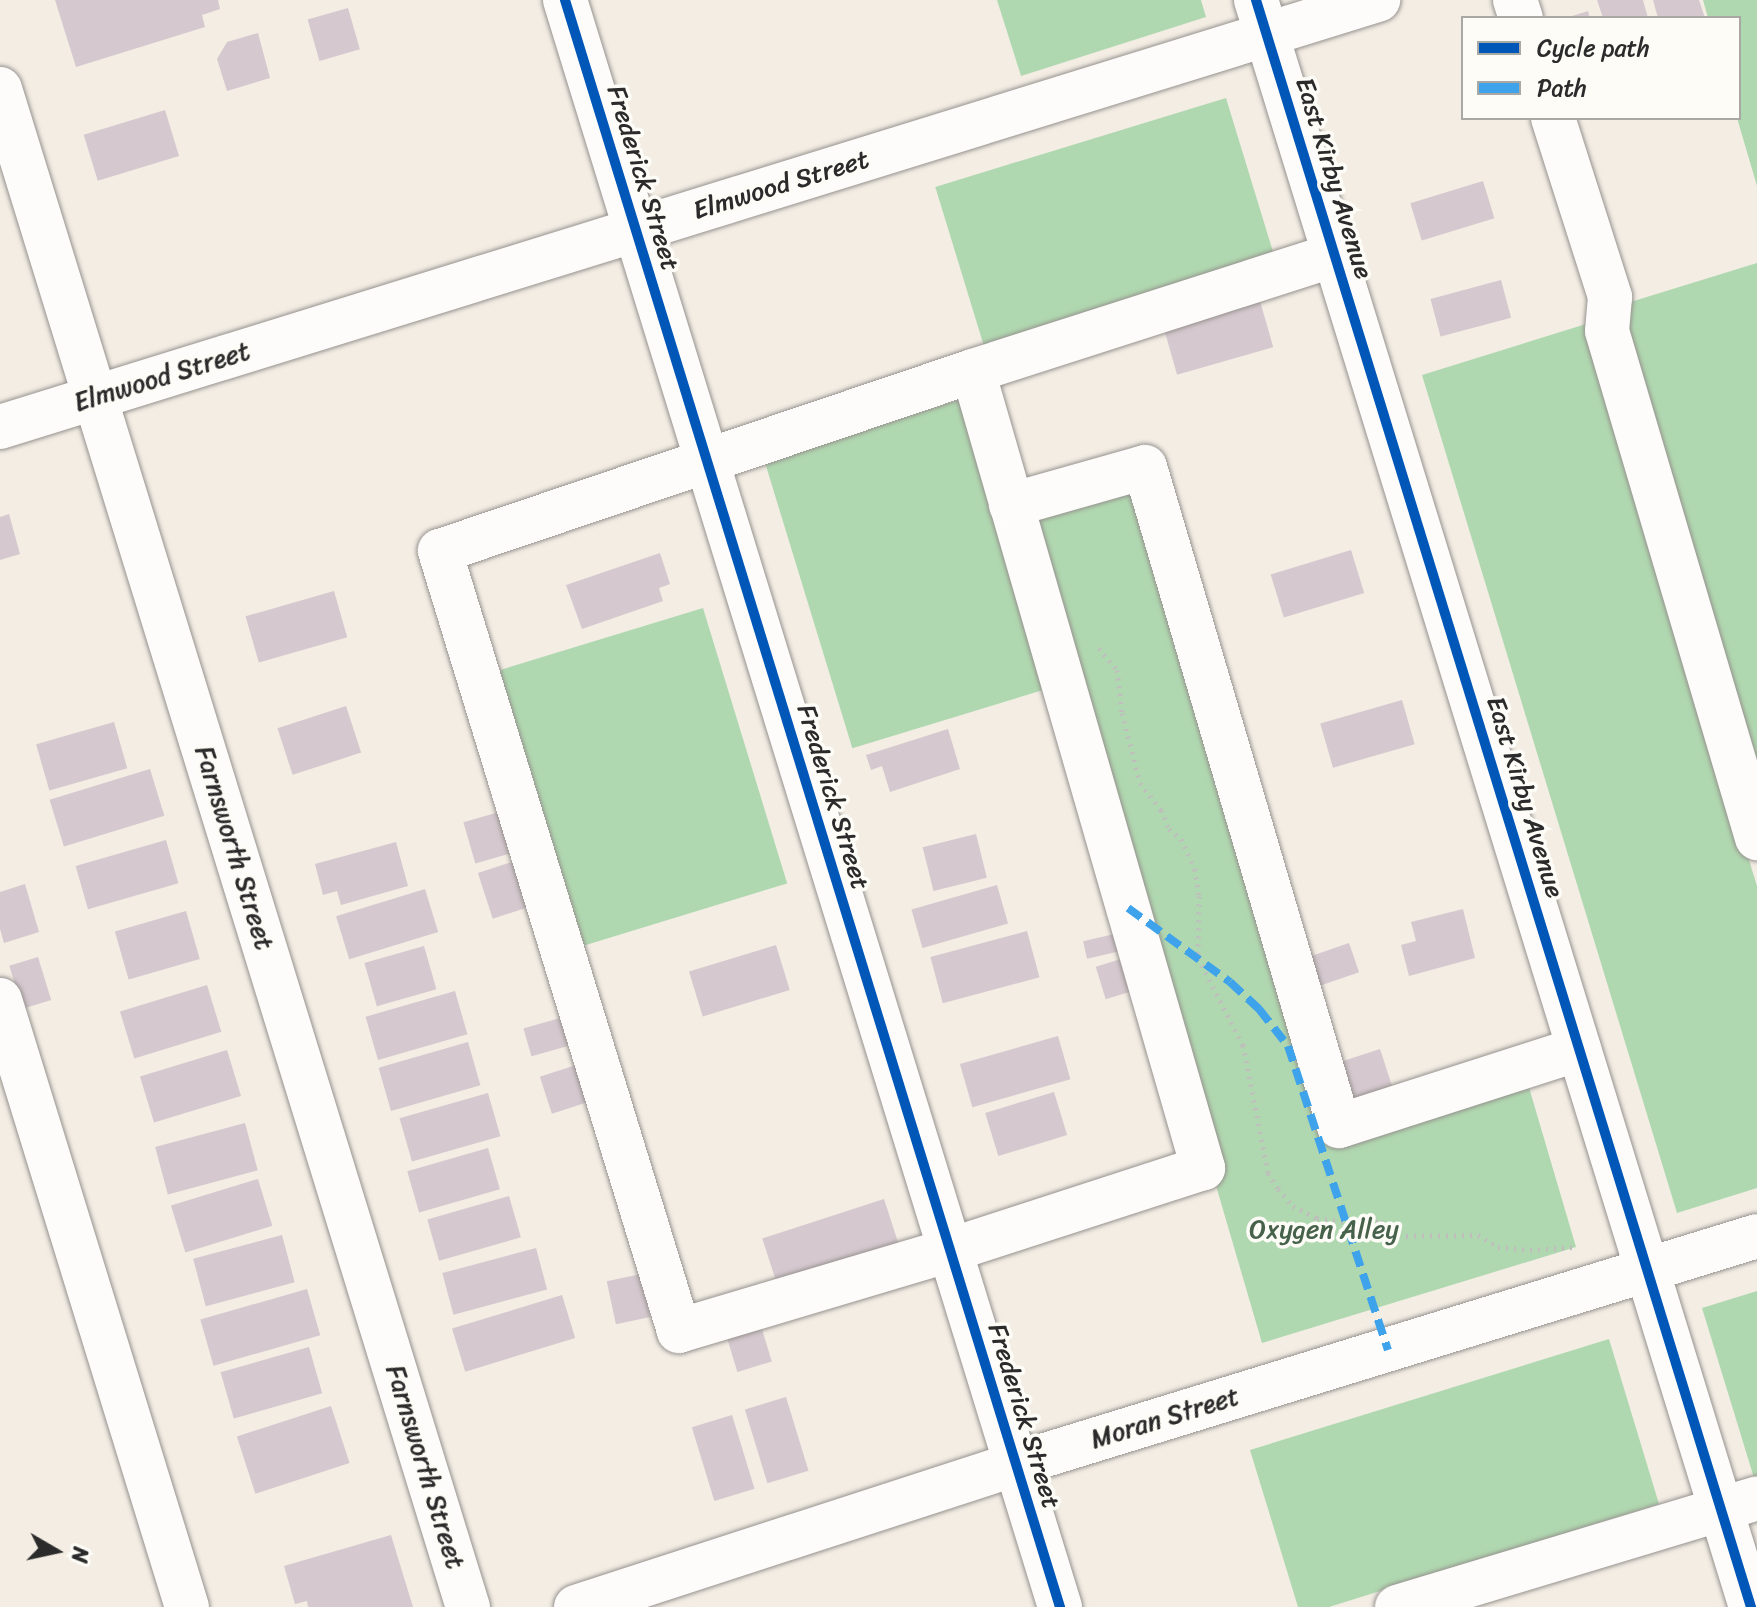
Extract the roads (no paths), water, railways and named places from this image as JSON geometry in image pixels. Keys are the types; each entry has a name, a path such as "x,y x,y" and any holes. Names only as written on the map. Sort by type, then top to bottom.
{"street":[{"name":"Frederick Street","path":"565,0 1060,1607"},
{"name":"Elmwood Street","path":"0,427 636,230 1262,17 1378,0"},
{"name":"East Kirby Avenue","path":"1262,17 1648,1270 1739,1503 1751,1607"},
{"name":"Farnsworth Street","path":"0,89 468,1607"},
{"path":"1554,120 1610,297 1607,331 1757,838"},
{"path":"973,371 1203,1168 950,1250 679,1331 440,551 973,371 1335,255"},
{"path":"1011,505 1145,467 1339,1126 1579,1049"},
{"path":"0,1000 187,1607"},
{"name":"Moran Street","path":"576,1607 1016,1464 1757,1236"},
{"path":"1406,1606 1739,1503"}],"park label":[{"name":"Oxygen Alley","path":"1324,1230"}]}
